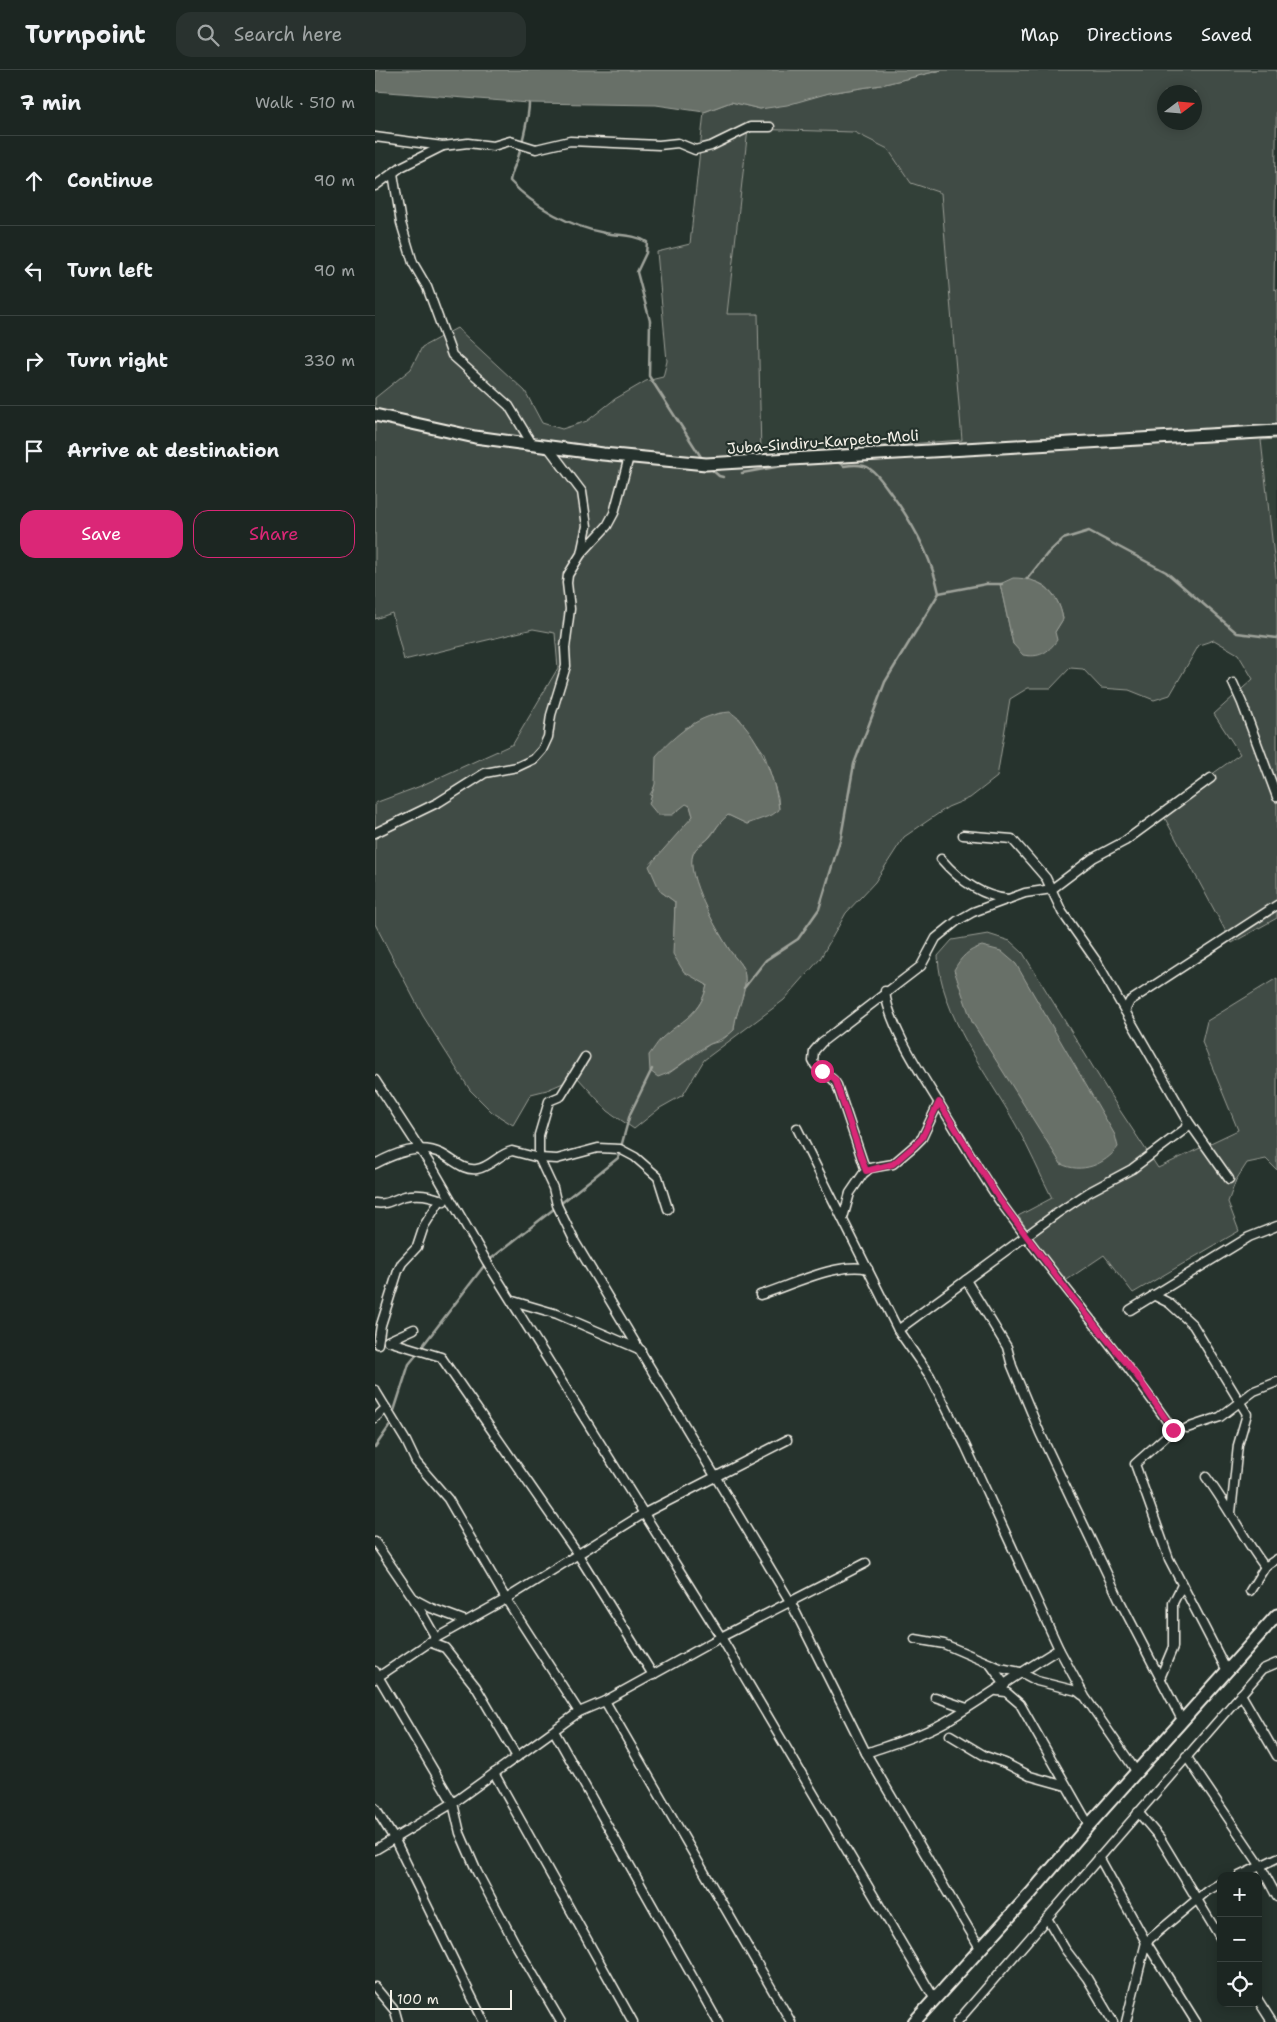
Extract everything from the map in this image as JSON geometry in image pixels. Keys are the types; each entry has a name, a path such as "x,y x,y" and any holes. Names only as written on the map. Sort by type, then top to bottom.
{"main road":[{"name":"Juba-Sindiru-Karpeto-Moli","path":"375,415 475,437 671,462 736,463 1277,431"},
{"path":"914,2022 1277,1615"}],"street":[{"path":"375,137 443,146 469,143 493,146 510,141 536,149 571,141 659,145 678,143 695,150 711,146 750,127 770,127"},
{"path":"375,186 393,173 443,146"},
{"path":"393,173 401,223 413,263 427,287 452,355 509,406 532,444"},
{"path":"548,447 582,492 587,526 581,554"},
{"path":"375,833 439,802 485,773 517,767 534,759 542,750 548,737 551,714 566,666 565,648 570,609 568,575 581,554 607,526 614,513 629,457"},
{"path":"1233,683 1277,797"},
{"path":"866,1171 835,1079 814,1065 814,1051 828,1036 921,966 936,938 968,914 1032,892 1052,889 1093,858 1125,841 1172,804 1211,778"},
{"path":"963,835 1012,839 1037,865 1052,889 1062,912 1097,962 1188,1120 1229,1179"},
{"path":"941,860 953,874 975,890 1010,899"},
{"path":"1125,1011 1130,1001 1277,905"},
{"path":"885,992 888,1007 917,1069 999,1199 1068,1292 1137,1376 1173,1430 1135,1464 1169,1559 1227,1671"},
{"path":"585,1057 561,1096 549,1101 539,1135 539,1158 553,1188 557,1205 575,1242 791,1603 866,1753 980,1948"},
{"path":"375,1080 421,1150 643,1514 721,1637 934,1998"},
{"path":"843,1218 850,1193 866,1171 893,1164 918,1142 929,1125 939,1102"},
{"path":"898,1330 1089,1192 1133,1169 1185,1128 1188,1120"},
{"path":"797,1128 898,1330 930,1376 966,1447 1059,1649 1085,1697 1136,1772"},
{"path":"375,1164 404,1151 421,1150 441,1154 461,1167 477,1169 512,1151 539,1158 557,1158 598,1148 620,1149 635,1157 658,1177 668,1209"},
{"path":"375,1203 388,1204 404,1196 427,1195 453,1204"},
{"path":"376,1345 402,1262 417,1247 424,1226 441,1199"},
{"path":"1130,1310 1249,1237 1277,1226"},
{"path":"760,1295 836,1270 858,1266 868,1269"},
{"path":"966,1280 1007,1347 1012,1366 1040,1433 1120,1601 1183,1720"},
{"path":"1153,1295 1169,1303 1193,1325 1245,1409 1247,1419 1238,1446 1231,1513"},
{"path":"513,1301 557,1314 641,1350"},
{"path":"376,1345 413,1329"},
{"path":"388,1341 441,1357 577,1553 653,1675"},
{"path":"1187,1428 1220,1417 1254,1391 1277,1382"},
{"path":"375,1390 406,1441 416,1462 448,1499 506,1599 579,1712"},
{"path":"375,1418 386,1408"},
{"path":"561,2022 516,1945 477,1872 460,1832 453,1803 376,1676 432,1640 506,1599 577,1553 643,1514 787,1440"},
{"path":"1207,1477 1231,1513 1246,1541 1265,1567"},
{"path":"375,1542 414,1599 432,1640 445,1648 476,1687 517,1757"},
{"path":"1250,1591 1265,1567 1277,1558"},
{"path":"375,1850 395,1840 453,1803 579,1712 605,1701 721,1637 791,1603 866,1563"},
{"path":"1160,1678 1173,1647 1173,1604 1182,1585"},
{"path":"414,1599 431,1608 467,1621"},
{"path":"915,1639 944,1644 1009,1671 1020,1672 1037,1681 1077,1691 1085,1697"},
{"path":"866,1753 922,1734 997,1691 1020,1672 1059,1649"},
{"path":"957,2022 1263,1669 1277,1663"},
{"path":"990,1664 1005,1686"},
{"path":"997,1691 1006,1692 1020,1704 1089,1825"},
{"path":"1241,1694 1277,1756"},
{"path":"935,1697 967,1708"},
{"path":"605,1701 791,2022"},
{"path":"554,1731 718,2022"},
{"path":"951,1735 985,1756 1005,1763 1030,1776 1066,1786"},
{"path":"1186,1756 1260,1865 1277,1897"},
{"path":"494,1773 633,2022"},
{"path":"375,1808 395,1840 483,2022"},
{"path":"1138,1812 1160,1838 1217,1932"},
{"path":"1099,1857 1146,1942 1196,2022"},
{"path":"1247,1872 1277,1858"},
{"path":"1126,2022 1146,1942 1197,1900 1217,1887"},
{"path":"1047,1918 1065,1949 1087,1978 1113,2022"},
{"path":"375,1987 395,2011 398,2022"},
{"path":"1262,2006 1272,2022"}],"shaded area":[{"path":"375,70 942,70 881,85 829,93 787,105 760,109 731,102 704,112 656,105 529,103 375,91"},
{"path":"942,70 1277,70 1274,289 1277,290 1277,439 1261,440 1277,584 1277,918 1232,943 1161,811 1240,754 1214,714 1253,679 1238,654 1214,640 1199,645 1170,695 1154,700 1129,690 1101,688 1083,669 1070,668 1051,688 1028,688 1010,699 997,777 970,798 948,807 904,837 875,882 846,913 820,959 784,1000 704,1060 683,1095 660,1108 634,1129 608,1111 577,1077 547,1090 531,1094 513,1125 492,1112 470,1090 423,1016 375,924 375,803 418,787 513,744 558,668 555,633 533,629 404,660 392,613 375,619 375,398 411,369 422,347 457,328 525,391 542,423 562,429 587,421 615,399 646,381 663,377 667,361 657,252 690,244 704,112 731,102 760,109 829,93 881,85","holes":["748,129 854,132 888,149 911,183 941,193 962,440 761,455 758,314 727,314","1032,581 1039,583 1049,590 1060,606 1063,619 1055,632 1013,644 1000,584","720,713 739,718 764,753 778,797 779,809 747,824 728,815 709,838 694,851 691,863 697,888 717,929 743,968 745,986 734,1030 721,1041 710,1044 668,1074 661,1039 696,1010 707,985 697,979 674,934 675,902 660,891 693,816 690,806 686,803 672,815 650,795 685,728"]},
{"path":"748,129 854,132 888,149 911,183 941,192 962,440 761,455 758,314 727,315"},
{"path":"1277,439 1277,584 1261,440"},
{"path":"1013,578 1032,580 1047,588 1061,609 1063,619 1055,632 1057,640 1043,654 1034,656 1023,655 1013,644 1000,584"},
{"path":"730,712 748,730 763,755 774,784 779,810 772,815 747,824 728,815 709,838 694,851 692,863 703,902 717,929 744,971 745,986 734,1030 725,1037 703,1048 672,1071 658,1077 650,1071 649,1055 668,1032 695,1010 704,995 707,985 684,972 673,954 675,902 660,891 649,866 693,816 690,806 686,804 672,815 658,815 649,804 655,784 656,756 689,726 708,717"},
{"path":"988,934 1010,941 1023,953 1117,1106 1158,1168 1238,1130 1202,1042 1207,1021 1277,978 1277,1170 1266,1159 1247,1163 1236,1180 1228,1202 1239,1231 1133,1293 1104,1255 1064,1282 1018,1216 1052,1198 1016,1125 967,1044 947,1000 941,978 938,956 952,940"},
{"path":"982,946 1001,951 1016,964 1115,1135 1118,1147 1100,1163 1084,1168 1069,1167 1061,1164 972,1022 954,970 965,955"}],"waterway":[{"path":"529,103 523,138 510,181 530,199 566,221 592,230 632,236 647,242 646,253 637,272 650,321 649,376 703,460"},
{"path":"744,988 766,960 798,939 819,909 841,837 854,764 885,682 939,593 936,579 920,540 881,479 867,467 857,465 844,466 836,461"},
{"path":"742,473 793,464"},
{"path":"710,468 723,477"},
{"path":"1027,579 1047,554 1063,539 1089,531 1166,572 1237,633 1277,638"},
{"path":"939,593 986,584 1002,584"},
{"path":"421,1348 487,1262 618,1158 630,1114 652,1069"},
{"path":"393,1414 409,1364 418,1353"},
{"path":"375,1447 393,1421"}],"route":[{"path":"822,1071 835,1079 848,1120 863,1157 866,1171 870,1168 888,1166 897,1162 914,1146 922,1138 939,1102 999,1199 1068,1292 1137,1376 1173,1430"}]}
